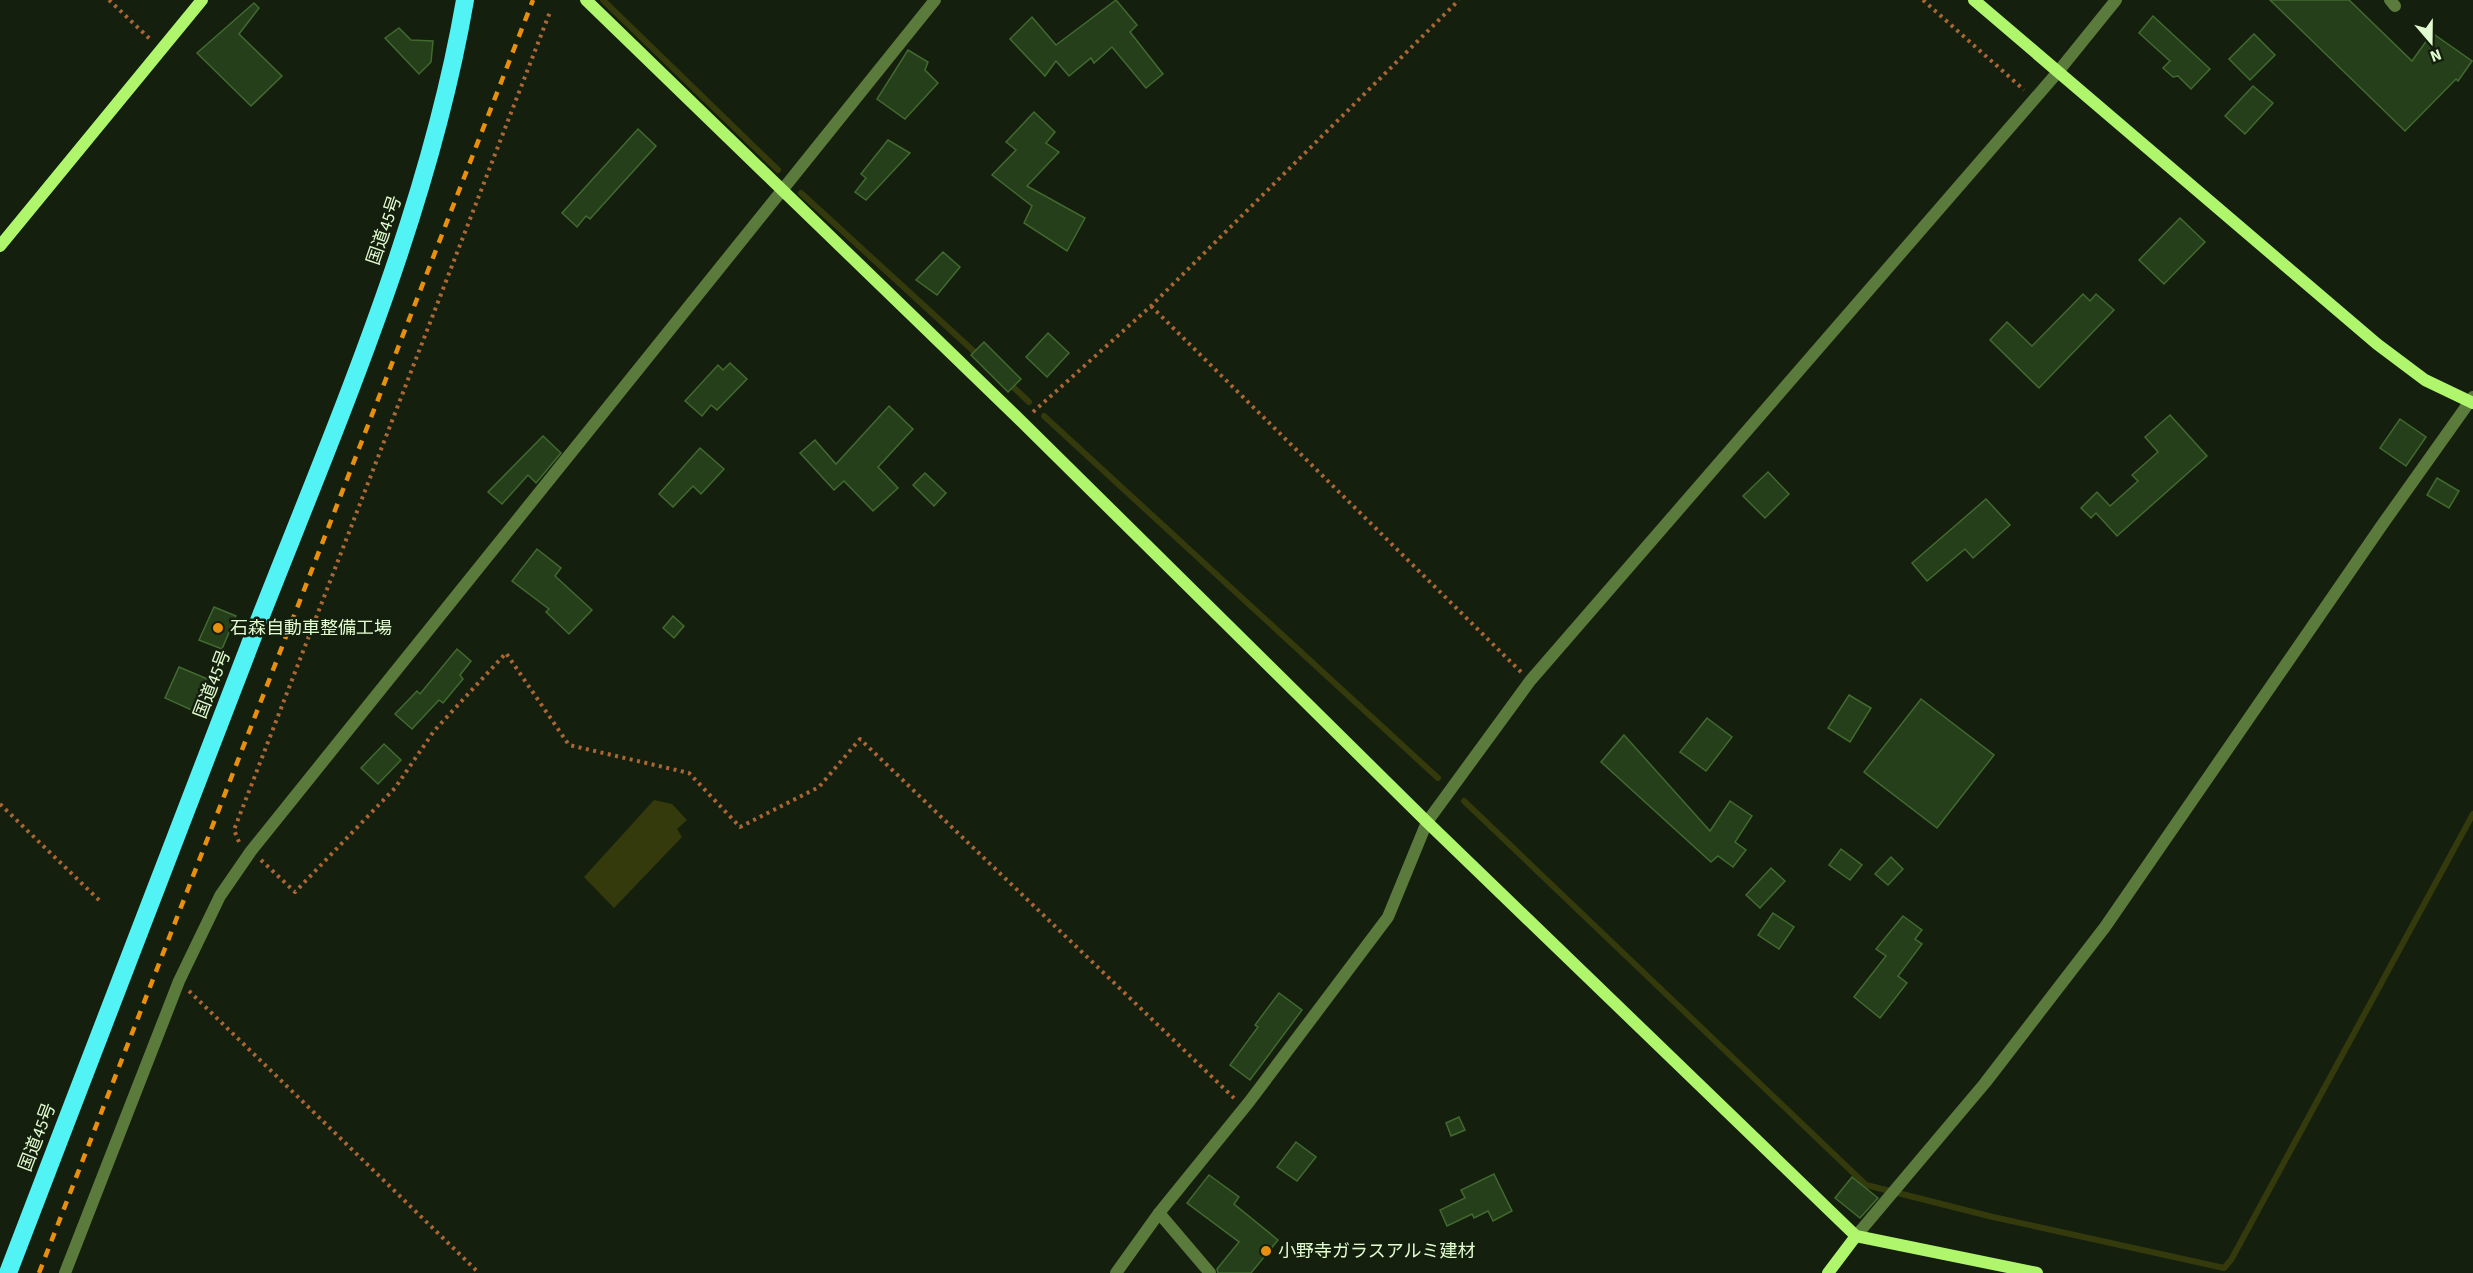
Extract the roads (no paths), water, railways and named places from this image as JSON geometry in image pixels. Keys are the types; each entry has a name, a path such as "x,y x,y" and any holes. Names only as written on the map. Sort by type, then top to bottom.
{"highway":[{"name":"国道45号","path":"8,1273 355,376 420,188 441,112 465,0"}],"street":[{"path":"0,246 202,0"},
{"path":"586,0 1022,422 1427,822 1856,1236 2037,1273"},
{"path":"65,1273 179,981 220,896 251,851 935,0"},
{"path":"1828,1273 1856,1236 1985,1083 2105,927 2472,400 2425,380 2377,344 1974,0"},
{"path":"1116,1273 1159,1213 1244,1108 1388,917 1427,822 1530,681 2057,73 2116,0"},
{"path":"1159,1213 1210,1273"}],"waterway":[{"path":"603,0 778,170"},
{"path":"801,193 980,357"},
{"path":"1008,382 1029,402"},
{"path":"1044,416 1438,778"},
{"path":"1464,801 1866,1185 1993,1217 2224,1268 2231,1260 2473,814"}],"railway":[{"path":"39,1273 533,0"}],"place":[{"name":"石森自動車整備工場","path":"218,628"},
{"name":"小野寺ガラスアルミ建材","path":"1266,1251"}]}
